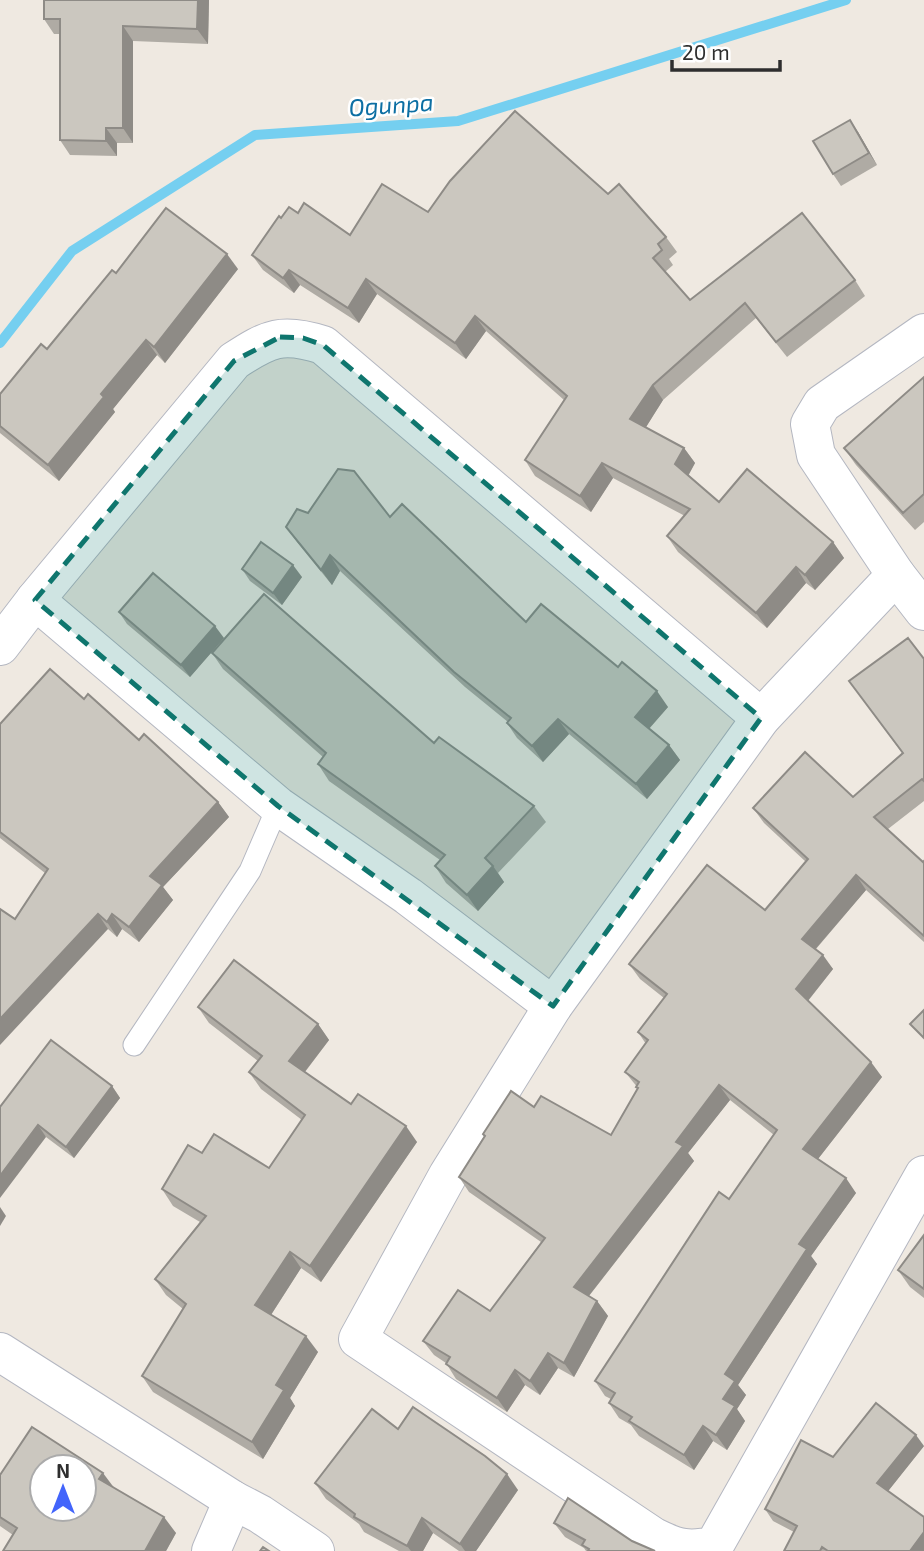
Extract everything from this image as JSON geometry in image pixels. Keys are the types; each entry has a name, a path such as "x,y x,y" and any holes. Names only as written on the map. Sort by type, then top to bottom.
{"street":[{"path":"924,333 822,404 810,424 816,455 896,575 924,611"},
{"path":"0,646 35,600 234,361 257,346 280,337 303,338 323,345 761,718"},
{"path":"896,575 761,718 553,1006 448,1175 358,1339 654,1538 680,1550 700,1550 714,1546 924,1175"},
{"path":"35,600 278,806 408,896 553,1006"},
{"path":"0,1352 315,1551"},
{"path":"211,1551 233,1500"}],"lane":[{"path":"134,1045 250,872 278,806"}],"highlighted area":[{"path":"280,337 303,338 323,345 761,718 553,1006 278,806 35,600 234,361"}],"building":[{"path":"44,0 198,0 197,29 123,26 123,128 106,128 106,141 60,140 60,19 44,19"},
{"path":"515,111 608,194 619,184 666,237 658,244 662,250 653,258 690,300 802,213 855,280 776,342 745,303 653,385 630,419 684,448 675,464 719,502 747,469 833,542 805,575 796,567 756,613 667,536 690,509 602,463 580,496 525,460 567,396 475,316 455,343 366,279 348,308 289,270 283,278 252,255 279,216 281,218 289,207 298,213 304,203 350,235 382,184 428,212 450,181"},
{"path":"850,120 869,153 833,174 813,141"},
{"path":"166,208 227,254 154,347 146,340 101,394 104,397 48,465 0,426 0,394 41,344 47,349 112,270 116,273"},
{"path":"924,377 924,494 903,513 844,448"},
{"path":"338,469 354,471 390,517 402,504 526,622 541,604 618,667 622,662 657,691 635,717 669,745 636,784 558,719 532,746 507,723 511,718 454,672 330,555 321,570 286,527 297,509 308,513"},
{"path":"261,542 293,565 273,593 242,569"},
{"path":"153,573 215,626 181,665 119,612"},
{"path":"264,594 434,743 439,737 534,806 485,858 493,866 467,895 435,866 445,855 318,764 326,753 212,653"},
{"path":"908,638 924,659 924,781 922,779 874,817 924,861 924,936 856,875 802,939 823,955 796,989 871,1062 803,1149 846,1178 799,1244 807,1249 725,1374 735,1381 723,1399 735,1406 716,1435 703,1426 684,1455 629,1421 632,1417 609,1403 615,1393 595,1381 719,1192 729,1199 777,1130 719,1085 676,1142 683,1146 574,1287 597,1301 564,1363 548,1353 530,1381 515,1370 497,1398 446,1364 450,1357 423,1341 458,1290 490,1311 545,1238 459,1177 511,1091 534,1107 541,1096 611,1135 638,1088 636,1087 639,1082 625,1072 648,1040 638,1032 667,994 629,964 707,865 765,910 808,859 753,808 805,752 853,797 903,753 849,681"},
{"path":"50,669 84,699 88,694 139,740 144,734 218,802 150,876 162,885 129,927 112,914 107,922 98,914 0,1019 0,909 15,919 48,869 0,832 0,724"},
{"path":"234,960 318,1024 289,1061 351,1104 358,1094 406,1126 310,1266 290,1252 255,1305 306,1336 276,1385 284,1390 252,1442 142,1376 186,1304 155,1279 206,1216 162,1189 188,1145 202,1153 214,1134 269,1168 305,1115 249,1072 262,1056 198,1007"},
{"path":"924,1010 924,1038 910,1024"},
{"path":"51,1040 112,1086 66,1147 38,1125 0,1176 0,1107"},
{"path":"924,1235 924,1289 898,1270"},
{"path":"876,1403 916,1435 877,1483 924,1517 924,1532 910,1551 828,1551 822,1547 820,1551 784,1551 797,1526 765,1509 801,1440 833,1457"},
{"path":"413,1407 507,1474 460,1544 422,1518 407,1546 354,1517 355,1514 315,1483 372,1409 398,1429"},
{"path":"32,1427 72,1453 28,1453 28,1523 98,1523 98,1470 103,1473 99,1479 164,1517 145,1551 3,1551 17,1528 0,1517 0,1475"},
{"path":"568,1498 632,1541 655,1551 588,1551 589,1549 582,1545 585,1540 554,1523"}],"waterway":[{"name":"Ogunpa","path":"0,343 72,251 255,135 458,121 846,0"}]}
